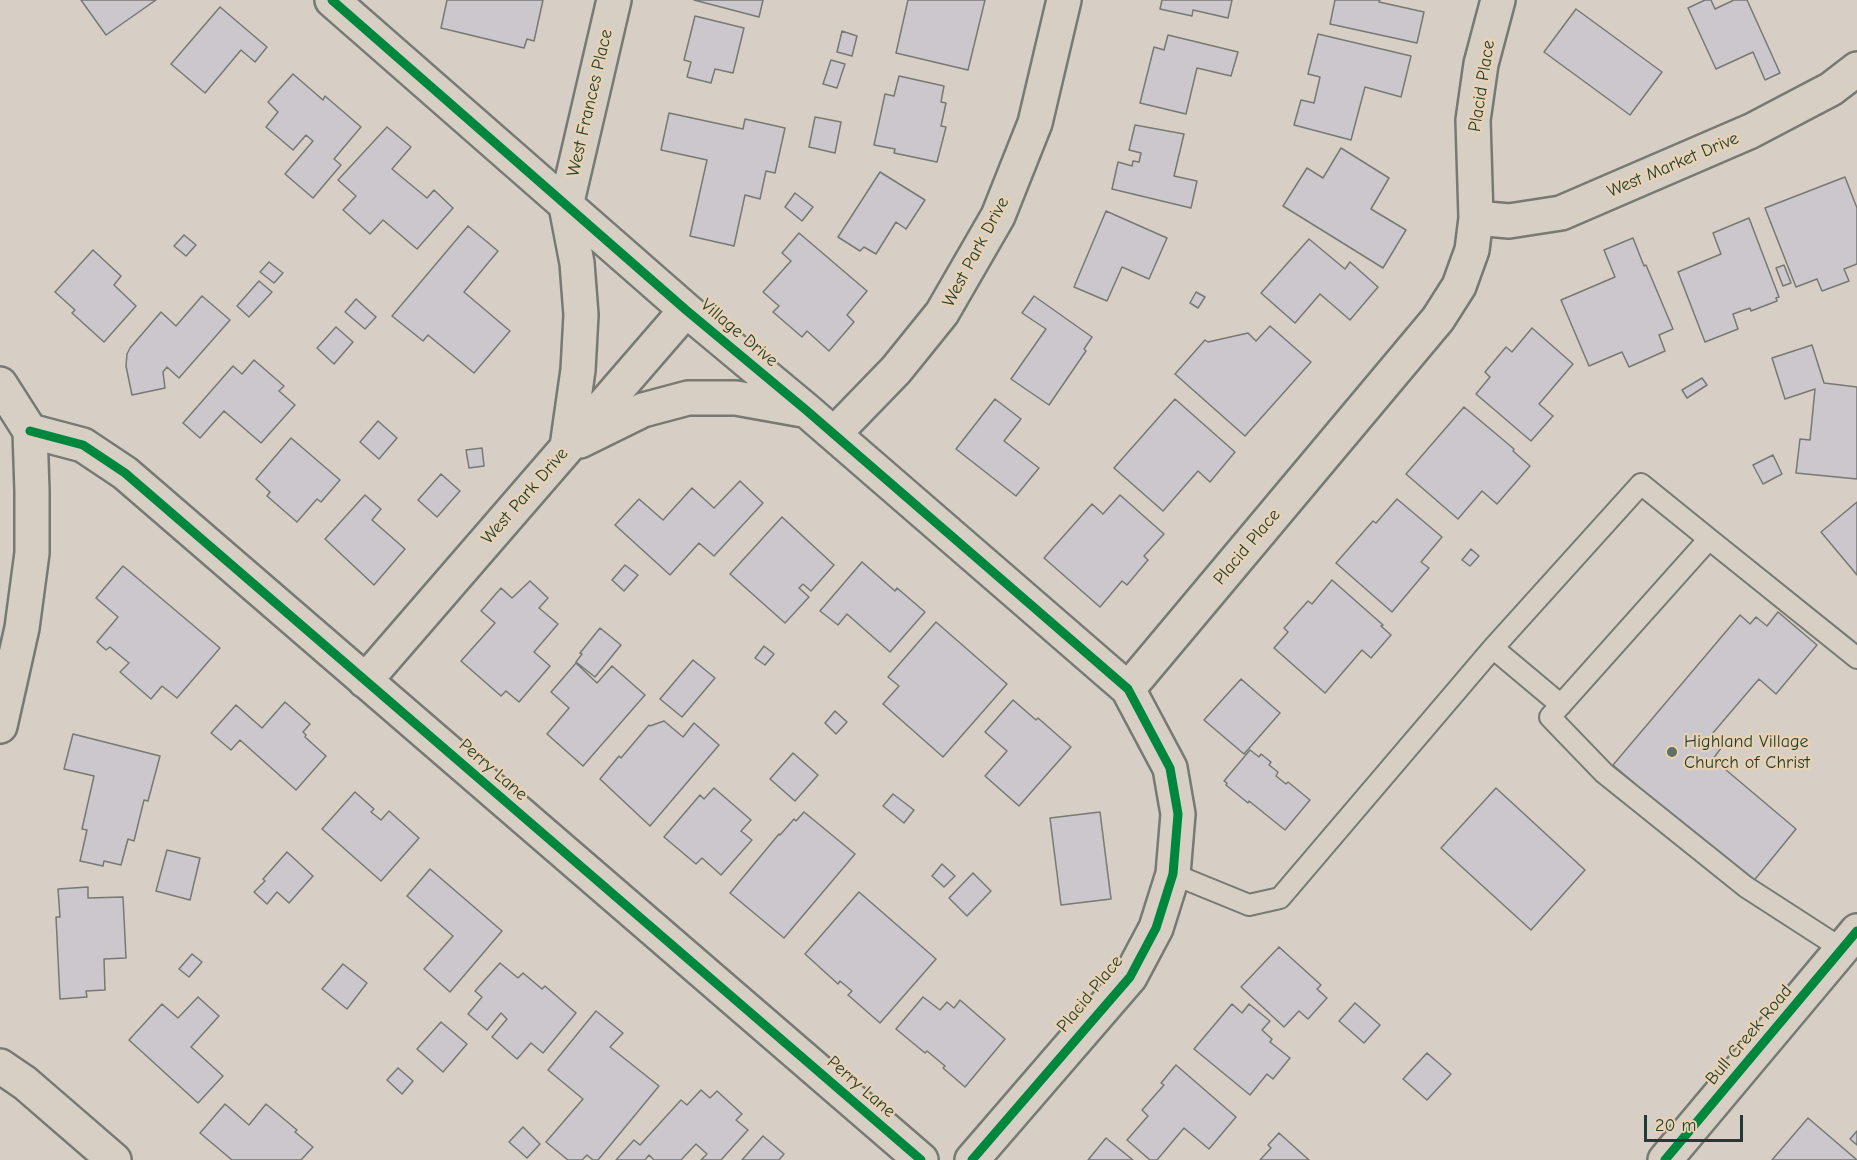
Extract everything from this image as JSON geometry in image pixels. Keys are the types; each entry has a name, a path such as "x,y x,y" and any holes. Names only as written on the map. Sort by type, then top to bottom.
{"street":[{"name":"Village Drive","path":"332,0 686,310 834,434 1128,689"},
{"name":"West Frances Place","path":"566,206 614,0"},
{"name":"West Park Drive","path":"834,434 896,370 942,313 998,216 1035,123 1064,0"},
{"name":"Placid Place","path":"972,1160 1130,977 1156,928 1173,874 1178,814 1170,768 1128,689 1438,319 1459,286 1472,250 1476,218 1473,120 1482,64 1498,0"},
{"name":"West Market Drive","path":"1476,218 1509,221 1561,213 1751,131 1831,89 1857,69"},
{"path":"566,206 577,263 581,315 578,370 567,447"},
{"name":"West Park Drive","path":"365,681 686,310"},
{"path":"0,384 30,431 33,491 32,553 22,628 0,726"},
{"path":"567,447 643,410 688,398 736,398 806,410"},
{"name":"Perry Lane","path":"30,431 83,445 125,473 921,1160"},
{"name":"Bull Creek Road","path":"1665,1160 1849,940"},
{"path":"0,1066 25,1083 114,1160"}],"lane":[{"path":"1173,874 1249,905 1280,898 1493,648 1641,484 1857,658"},
{"path":"1709,539 1550,717 1604,773 1746,887 1849,940"},
{"path":"1493,648 1561,705"}],"building":[{"path":"81,0 156,0 106,35"},
{"path":"447,0 543,0 534,41 527,39 524,48 441,28"},
{"path":"694,0 763,0 759,17"},
{"path":"908,0 985,0 968,70 896,53"},
{"path":"1162,0 1232,0 1228,18 1193,10 1192,16 1160,9"},
{"path":"1335,0 1380,0 1379,2 1424,12 1417,43 1330,24"},
{"path":"1705,0 1711,0 1715,9 1734,0 1747,0 1780,73 1765,80 1753,52 1716,69 1688,8"},
{"path":"220,7 267,47 255,62 241,50 205,93 171,64"},
{"path":"1576,9 1662,72 1630,115 1544,52"},
{"path":"695,16 744,28 733,73 715,69 711,83 687,77 691,62 684,60"},
{"path":"842,31 857,36 852,56 837,52"},
{"path":"1318,34 1411,56 1401,97 1365,87 1351,140 1294,125 1301,100 1314,103 1320,77 1308,74"},
{"path":"1168,35 1238,52 1231,76 1197,68 1186,114 1140,103 1154,47 1164,50"},
{"path":"831,60 845,64 837,88 823,84"},
{"path":"293,74 323,100 325,96 361,127 334,159 341,165 313,198 285,174 313,141 306,135 293,150 266,127 278,112 268,102"},
{"path":"899,76 944,86 941,102 946,103 941,126 946,127 937,162 894,153 895,149 874,145 885,94 894,96"},
{"path":"669,113 743,129 745,119 785,128 775,173 766,171 760,199 745,195 734,246 690,236 707,160 661,150"},
{"path":"815,117 841,122 835,153 809,147"},
{"path":"1135,125 1184,134 1174,176 1197,181 1191,208 1112,189 1118,162 1132,166 1133,161 1139,162 1141,153 1129,150"},
{"path":"387,127 411,147 392,169 427,198 434,190 453,208 417,249 383,220 370,234 343,210 356,196 338,180"},
{"path":"1341,148 1389,178 1371,209 1406,230 1383,268 1283,206 1307,168 1323,178"},
{"path":"880,172 925,200 906,229 896,222 876,254 864,247 860,251 838,237"},
{"path":"1845,177 1857,208 1857,264 1844,269 1849,281 1822,291 1817,279 1796,287 1765,208"},
{"path":"795,193 813,207 802,221 785,207"},
{"path":"1106,211 1167,238 1149,279 1122,267 1107,301 1074,287"},
{"path":"1749,218 1779,297 1776,298 1777,301 1751,311 1750,308 1733,314 1738,329 1705,342 1678,272 1721,254 1713,233"},
{"path":"468,226 498,251 464,292 510,331 474,373 428,335 423,341 392,316"},
{"path":"799,233 867,291 847,315 854,322 829,351 807,331 802,337 773,312 779,306 763,292 791,261 782,253"},
{"path":"184,235 196,245 186,256 174,246"},
{"path":"1633,238 1673,329 1659,335 1665,351 1629,367 1622,352 1589,366 1561,300 1615,277 1604,250"},
{"path":"1309,239 1345,269 1350,262 1378,287 1350,320 1320,294 1295,323 1261,293"},
{"path":"93,250 121,276 114,285 136,306 104,342 72,313 75,310 55,292"},
{"path":"269,262 283,273 274,283 260,272"},
{"path":"1784,265 1791,283 1783,286 1776,268"},
{"path":"259,281 272,292 249,317 237,306"},
{"path":"1196,292 1205,297 1198,308 1190,303"},
{"path":"202,296 230,320 179,378 167,367 163,372 165,388 132,395 126,366 130,348 161,312 176,326"},
{"path":"1034,296 1092,337 1084,349 1086,351 1049,405 1011,379 1046,329 1022,313"},
{"path":"356,299 376,317 365,329 345,312"},
{"path":"1270,326 1311,362 1245,436 1175,374 1205,340 1208,342 1248,333 1256,341"},
{"path":"336,327 353,342 334,364 317,348"},
{"path":"1532,328 1573,364 1539,404 1553,416 1531,441 1476,394 1490,377 1485,372 1506,347 1512,352"},
{"path":"1812,345 1824,383 1857,387 1857,479 1796,473 1800,439 1810,440 1815,389 1785,399 1772,358"},
{"path":"254,360 284,386 279,391 295,405 261,443 224,411 200,438 183,423 233,366 242,374"},
{"path":"1702,378 1707,385 1687,398 1682,390"},
{"path":"995,399 1021,419 1004,441 1039,468 1016,496 956,449"},
{"path":"1175,399 1235,452 1210,482 1198,471 1163,511 1114,468"},
{"path":"1464,407 1514,449 1513,451 1530,466 1497,504 1482,491 1458,519 1406,474"},
{"path":"378,421 397,438 379,459 360,442"},
{"path":"291,438 340,480 321,502 317,499 297,522 267,496 270,492 256,479"},
{"path":"482,448 484,466 469,468 466,450"},
{"path":"1773,455 1782,474 1763,484 1753,465"},
{"path":"441,474 460,491 437,517 418,500"},
{"path":"740,481 763,503 714,556 699,543 670,575 615,525 639,499 663,520 692,488 714,508"},
{"path":"365,495 381,509 372,520 405,549 374,585 325,539"},
{"path":"1120,495 1164,534 1144,556 1148,560 1127,585 1122,581 1100,607 1044,558 1092,504 1103,514"},
{"path":"1397,499 1442,537 1421,562 1429,568 1392,612 1336,563 1373,521 1376,523"},
{"path":"1857,502 1857,575 1821,532"},
{"path":"782,517 834,565 811,591 803,584 799,588 809,597 785,623 730,574"},
{"path":"1471,549 1479,556 1470,566 1462,560"},
{"path":"862,562 895,591 897,588 925,612 890,652 847,614 838,625 820,611"},
{"path":"625,565 638,575 624,591 612,580"},
{"path":"123,566 220,648 177,698 162,686 151,699 120,672 129,663 110,647 106,650 97,642 118,617 96,598"},
{"path":"1332,580 1383,625 1381,626 1391,635 1371,658 1362,650 1325,693 1274,648 1288,632 1284,628 1308,601 1312,604"},
{"path":"530,581 548,598 539,608 558,624 534,652 550,666 519,702 506,691 501,696 461,661 495,623 481,611 501,588 512,598"},
{"name":"Highland Village Church of Christ","path":"1778,612 1817,645 1776,694 1759,679 1712,734 1724,744 1713,759 1796,829 1752,883 1613,765 1740,615 1750,624 1756,617 1767,626"},
{"path":"936,622 1007,684 943,757 883,704 899,686 888,677"},
{"path":"600,628 621,645 595,677 576,662 582,654 580,653"},
{"path":"764,646 774,654 765,665 755,658"},
{"path":"693,660 715,678 682,717 660,699"},
{"path":"576,663 597,683 612,666 645,695 583,766 547,734 569,708 551,692"},
{"path":"1241,679 1280,713 1244,754 1204,720"},
{"path":"1013,700 1071,747 1019,806 985,776 1007,751 985,732"},
{"path":"285,702 310,724 303,732 305,737 326,756 296,790 240,740 231,750 211,733 236,705 262,728"},
{"path":"835,711 847,722 836,734 825,723"},
{"path":"664,721 683,737 694,723 719,745 650,826 600,779 649,725"},
{"path":"73,734 160,756 148,801 144,800 134,841 128,839 121,865 104,861 103,866 80,861 87,830 82,829 94,776 64,769"},
{"path":"1250,750 1259,757 1261,754 1271,762 1269,765 1278,772 1276,776 1286,784 1288,782 1310,800 1285,830 1249,801 1248,803 1224,781"},
{"path":"793,753 818,775 795,801 770,779"},
{"path":"714,788 751,820 741,831 752,840 721,875 702,858 696,864 664,837 700,795 704,799"},
{"path":"1496,788 1585,870 1531,930 1441,848"},
{"path":"355,792 374,809 371,812 381,820 389,811 419,838 381,881 322,829"},
{"path":"893,794 914,810 904,823 883,806"},
{"path":"804,812 855,854 784,938 730,893 779,834"},
{"path":"1100,812 1111,899 1061,905 1050,818"},
{"path":"167,850 200,858 190,900 156,891"},
{"path":"287,852 313,876 289,903 277,892 267,904 254,892"},
{"path":"942,864 955,876 944,887 932,876"},
{"path":"430,869 502,931 450,992 424,969 453,936 407,896"},
{"path":"973,873 991,891 967,916 949,898"},
{"path":"88,887 88,898 123,897 126,958 104,959 105,990 86,991 87,997 60,999 56,917 60,917 58,889"},
{"path":"859,892 936,959 880,1023 848,995 852,991 840,981 838,984 805,954"},
{"path":"1279,947 1321,985 1317,989 1327,998 1308,1019 1299,1011 1284,1027 1241,987"},
{"path":"192,954 202,962 189,977 179,969"},
{"path":"500,963 518,978 523,973 542,989 545,986 576,1013 543,1053 531,1043 517,1059 492,1037 507,1019 501,1013 487,1030 468,1014 482,997 475,991"},
{"path":"343,964 367,983 347,1009 322,989"},
{"path":"198,997 219,1016 191,1047 223,1076 198,1103 129,1040 162,1004 178,1018"},
{"path":"923,997 940,1010 947,1002 954,1008 960,1000 1005,1039 965,1087 943,1068 945,1066 896,1029"},
{"path":"1355,1003 1380,1025 1364,1043 1339,1021"},
{"path":"1232,1004 1242,1013 1249,1004 1270,1021 1262,1030 1272,1039 1270,1042 1290,1058 1273,1079 1267,1074 1250,1095 1194,1049"},
{"path":"596,1011 623,1033 610,1047 659,1086 598,1160 593,1160 587,1155 582,1160 568,1160 546,1142 583,1099 548,1070"},
{"path":"441,1022 467,1044 443,1072 417,1049"},
{"path":"1427,1053 1451,1074 1427,1100 1403,1079"},
{"path":"1176,1065 1236,1117 1209,1149 1184,1128 1157,1160 1150,1160 1127,1140 1148,1116 1142,1110 1164,1085 1161,1083"},
{"path":"398,1068 413,1081 402,1094 387,1080"},
{"path":"701,1090 710,1098 717,1091 742,1114 736,1120 748,1130 721,1160 701,1160 707,1154 696,1144 681,1160 654,1160 649,1155 645,1160 616,1160 634,1140 640,1145 681,1100 687,1105"},
{"path":"225,1104 249,1125 266,1104 313,1147 301,1160 232,1160 200,1133"},
{"path":"1808,1118 1857,1160 1772,1160"},
{"path":"523,1127 540,1144 527,1158 509,1142"},
{"path":"1857,1131 1857,1145 1850,1139"},
{"path":"1279,1133 1309,1160 1260,1160 1271,1148 1268,1145"},
{"path":"763,1136 784,1154 779,1160 742,1160"},
{"path":"1106,1138 1133,1160 1088,1160"}],"cycle path":[{"path":"332,0 686,310 806,410 1128,689 1170,768 1178,814 1173,874 1156,928 1130,977 972,1160"},
{"path":"30,431 83,445 125,473 921,1160"},
{"path":"1665,1160 1857,931"}],"place":[{"name":"Highland Village Church of Christ","path":"1672,752"}]}
